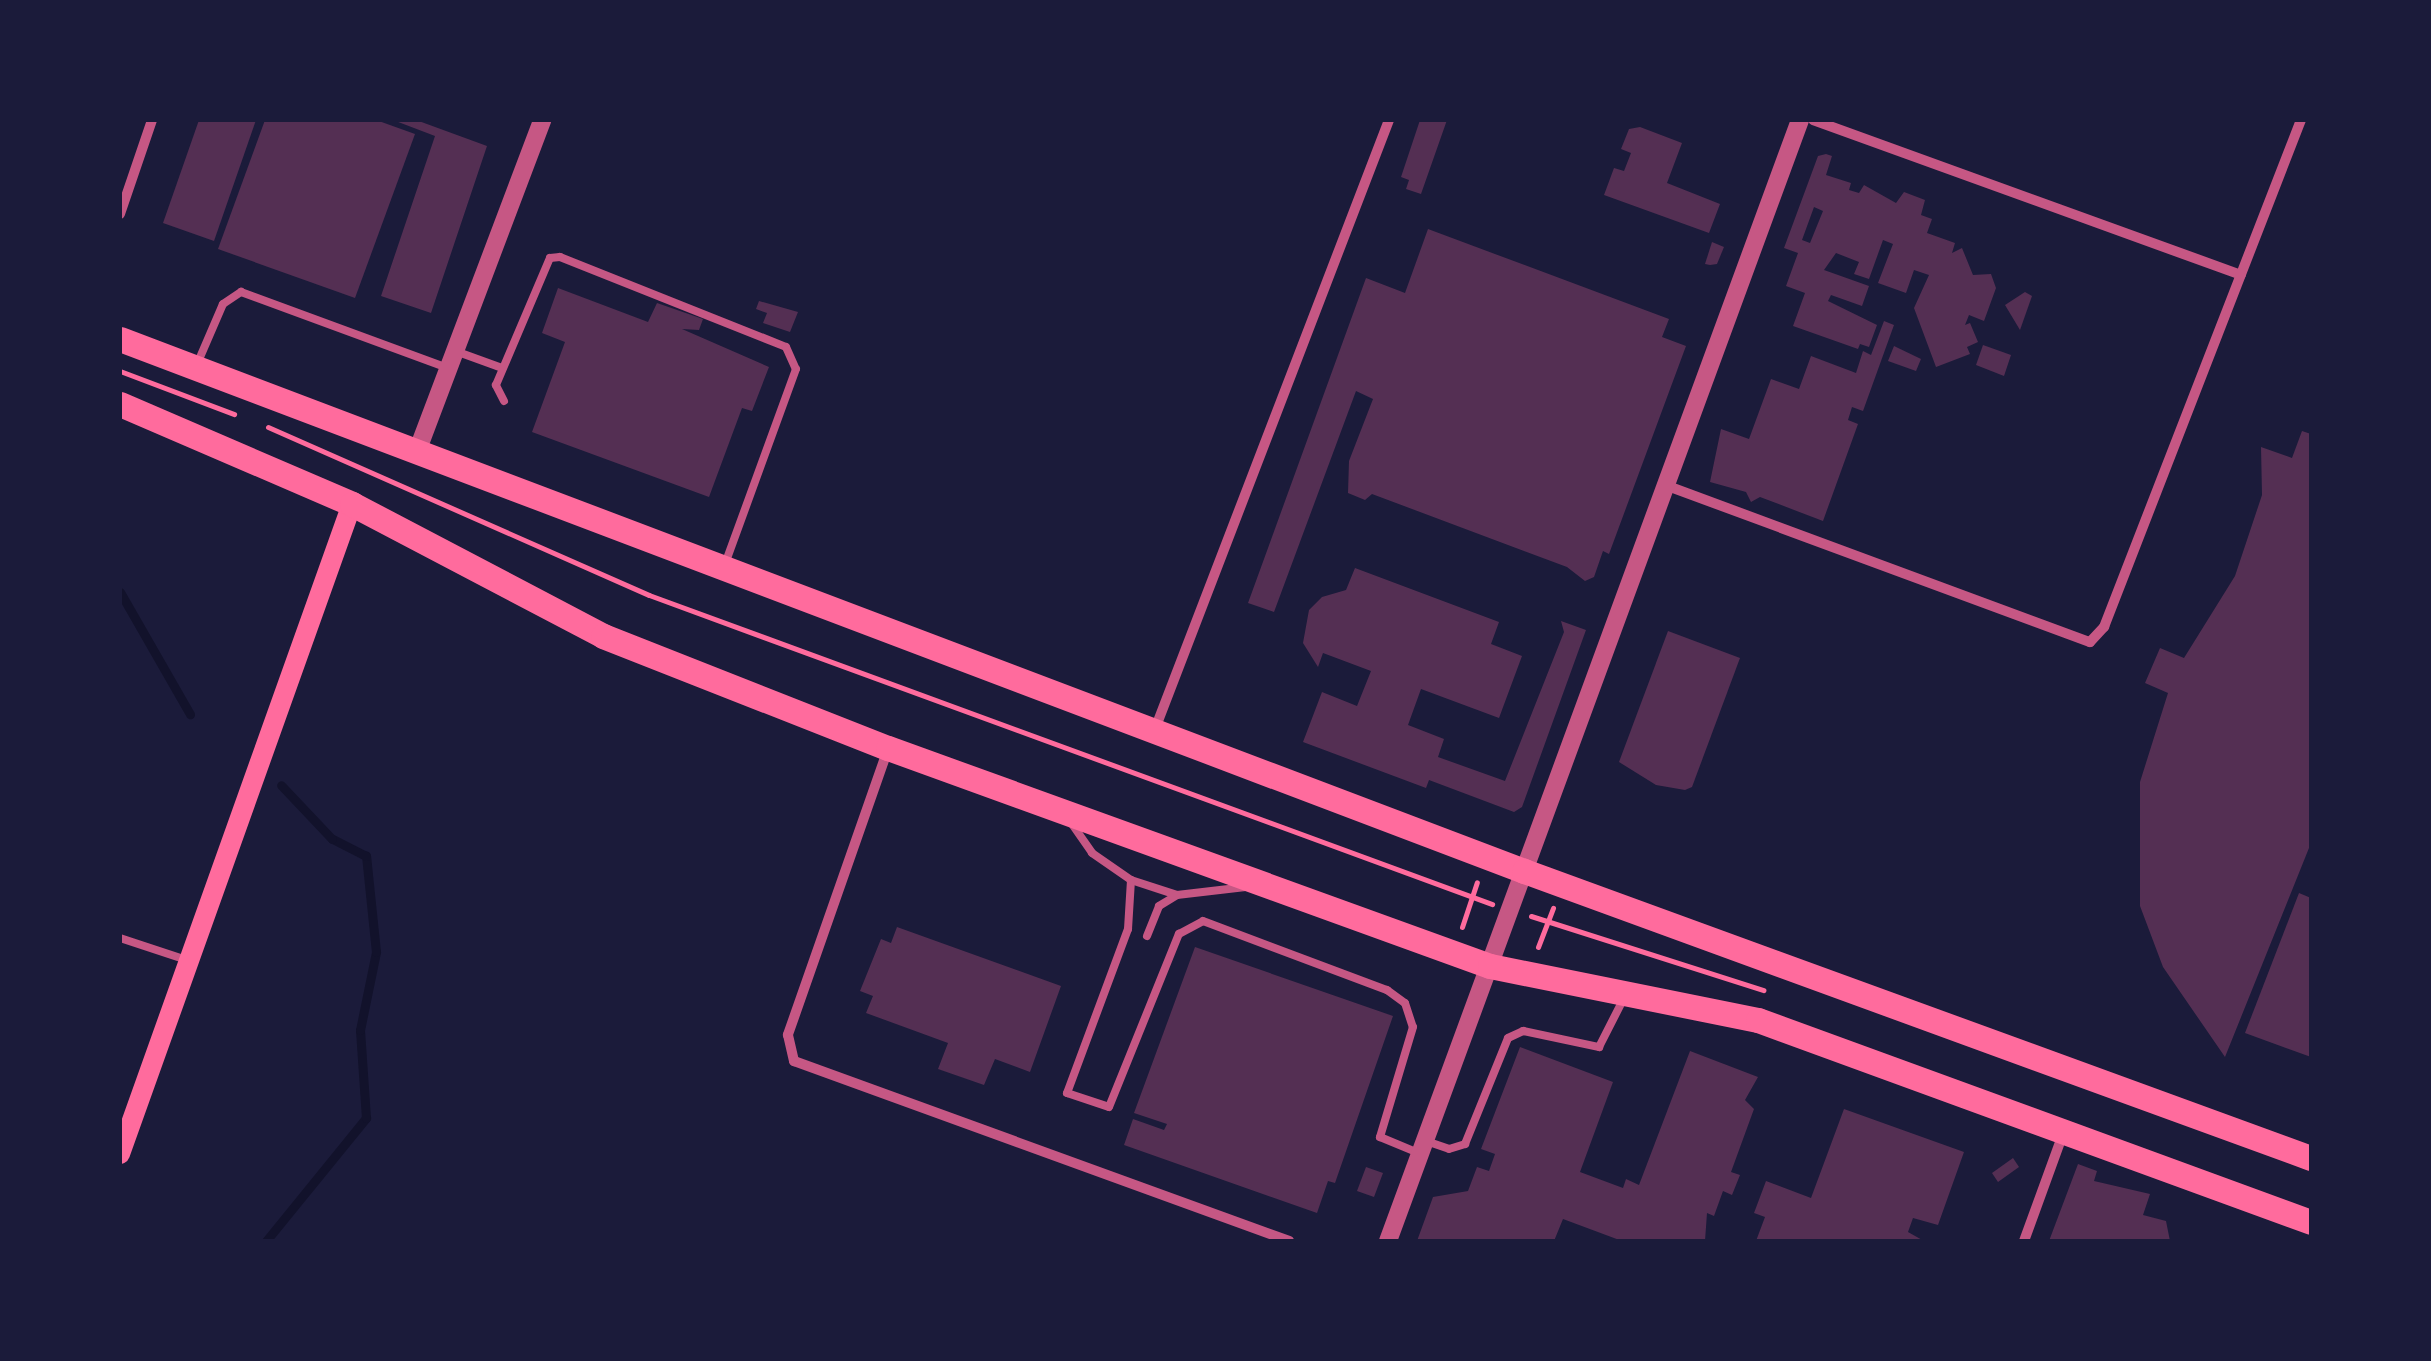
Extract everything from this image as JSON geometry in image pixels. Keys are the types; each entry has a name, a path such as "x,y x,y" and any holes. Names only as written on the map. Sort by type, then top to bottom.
{"highway":[{"path":"120,339 1524,871 2311,1158"},
{"path":"120,404 352,504 603,636 888,748 1490,966 1758,1020 2311,1222"}],"main road":[{"path":"120,1154 352,504"}],"street":[{"path":"120,214 152,120"},
{"path":"418,449 542,120"},
{"path":"1155,730 1389,120"},
{"path":"1388,1241 1800,120"},
{"path":"1813,120 2241,276"},
{"path":"1665,486 2090,642 2104,627 2301,120"},
{"path":"888,748 788,1035 794,1060 1289,1241"},
{"path":"2024,1241 2064,1131"}],"lane":[{"path":"504,401 496,385 502,368 542,268 560,257 793,352 796,370 724,566"},
{"path":"196,366 223,304 240,292 451,359 502,368"},
{"path":"1064,811 1092,852 1131,880 1177,895"},
{"path":"1131,880 1128,928 1067,1093 1109,1107 1179,934 1203,920 1387,990 1405,1003 1413,1027 1380,1137 1423,1147 1458,1150 1465,1144 1508,1038 1523,1031 1599,1047 1626,994"},
{"path":"1147,936 1159,906 1177,895 1266,884"},
{"path":"120,938 189,960"}],"path":[{"path":"120,371 238,416"},
{"path":"254,422 649,595 1472,897 1774,993"},
{"path":"1462,927 1477,880"},
{"path":"1538,947 1554,905"}],"building":[{"path":"199,120 256,120 214,241 163,223"},
{"path":"265,120 376,120 415,134 355,298 218,249"},
{"path":"393,120 416,120 487,146 431,313 381,296 435,136"},
{"path":"1420,120 1447,120 1421,194 1406,189 1409,180 1401,177"},
{"path":"1640,127 1682,143 1667,183 1720,204 1709,233 1604,195 1614,168 1624,171 1631,153 1621,149 1629,129"},
{"path":"1818,156 1832,156 1826,175 1851,183 1849,190 1859,193 1864,185 1896,203 1904,192 1925,200 1921,215 1932,219 1927,233 1955,243 1952,253 1962,248 1973,275 1991,274 1996,288 1984,321 1969,315 1965,325 1970,323 1978,342 1967,347 1970,354 1936,367 1914,308 1929,275 1914,270 1906,293 1878,283 1893,244 1883,240 1869,279 1854,274 1859,262 1836,253 1824,270 1869,286 1862,306 1831,295 1828,301 1877,325 1869,347 1860,344 1858,349 1793,326 1805,293 1786,286 1798,253 1784,248","holes":["1814,207 1823,211 1810,243 1802,240"]},
{"path":"1428,229 1669,319 1662,337 1686,346 1609,554 1603,551 1594,577 1585,581 1567,567 1372,494 1365,500 1348,493 1349,461 1373,399 1356,391 1274,612 1248,603 1366,278 1405,293"},
{"path":"1712,242 1724,247 1717,264 1705,264"},
{"path":"558,288 648,322 657,303 703,319 699,330 682,329 769,367 752,411 742,408 709,497 532,432 565,342 542,333"},
{"path":"2025,292 2032,296 2020,330 2005,305"},
{"path":"759,301 798,312 790,332 763,323 767,313 756,309"},
{"path":"1884,321 1894,325 1863,411 1852,407 1848,420 1858,424 1823,521 1760,497 1751,502 1746,492 1710,482 1721,429 1749,439 1771,379 1799,389 1811,356 1856,373 1863,351 1871,355"},
{"path":"1983,345 2011,355 2004,376 1976,365"},
{"path":"1894,346 1921,359 1916,371 1888,361"},
{"path":"2302,431 2311,434 2311,843 2225,1057 2163,967 2140,906 2140,782 2168,693 2145,683 2160,648 2184,658 2235,576 2262,495 2261,447 2292,458"},
{"path":"1355,568 1499,622 1491,644 1522,656 1499,718 1421,689 1408,725 1444,739 1438,757 1505,781 1564,632 1561,621 1586,630 1522,807 1514,812 1429,780 1426,788 1303,742 1322,692 1357,706 1371,671 1323,653 1318,667 1303,643 1309,610 1322,597 1346,590"},
{"path":"1668,631 1740,658 1692,787 1685,790 1656,785 1619,762"},
{"path":"2299,893 2311,898 2311,1057 2245,1033"},
{"path":"897,927 1061,986 1030,1072 995,1059 984,1085 938,1069 948,1043 866,1013 873,996 860,991 881,939 891,943"},
{"path":"1195,947 1393,1016 1335,1183 1328,1181 1317,1213 1124,1145 1133,1119 1164,1130 1167,1124 1134,1113"},
{"path":"1520,1047 1613,1082 1580,1172 1623,1188 1626,1179 1639,1185 1690,1051 1758,1077 1745,1100 1754,1109 1731,1172 1740,1175 1732,1195 1723,1191 1714,1216 1707,1213 1705,1241 1622,1241 1563,1219 1554,1241 1417,1241 1433,1197 1468,1191 1477,1167 1489,1171 1495,1154 1481,1149"},
{"path":"1844,1109 1964,1152 1938,1225 1913,1218 1908,1232 1924,1241 1756,1241 1765,1217 1754,1213 1766,1181 1811,1198"},
{"path":"2013,1158 2019,1167 1998,1182 1992,1173"},
{"path":"2078,1164 2097,1171 2094,1181 2150,1194 2143,1215 2166,1221 2170,1241 2049,1241"},
{"path":"1366,1167 1383,1173 1374,1197 1357,1191"}],"waterway":[{"path":"120,592 190,714"},
{"path":"266,1241 366,1118 360,1030 376,952 366,856 332,839 281,785"}]}
